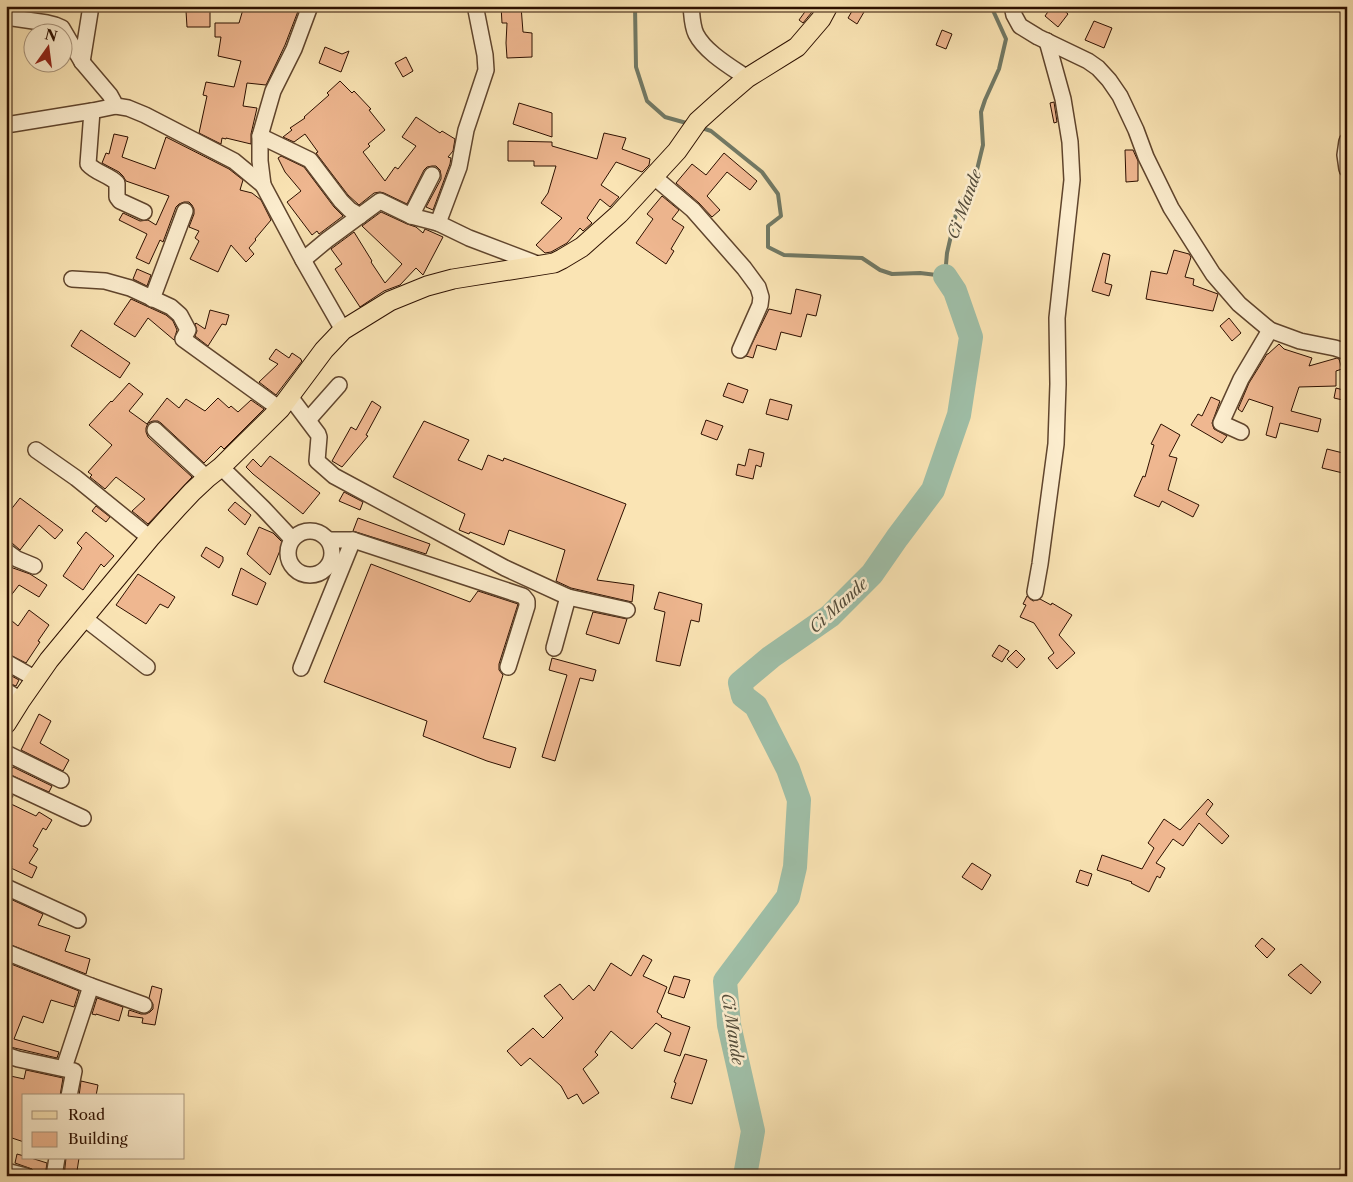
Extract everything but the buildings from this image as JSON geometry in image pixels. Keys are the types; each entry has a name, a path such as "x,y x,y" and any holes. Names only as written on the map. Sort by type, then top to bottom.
{"main road":[{"path":"6,724 14,695 36,678 150,538 178,507 285,402 324,350 343,330 390,301 427,286 554,262 582,246 619,214 677,151 698,121 747,78 797,47 821,19 828,6"}],"street":[{"path":"82,62 91,6"},
{"path":"310,6 294,49 273,91 260,136 260,161 263,185 343,330"},
{"path":"438,223 459,167 466,130 486,70 486,55 476,10 477,6"},
{"path":"691,6 695,33 720,59 747,78"},
{"path":"1012,6 1020,26 1031,34 1088,61 1098,68 1109,80 1120,96 1146,157 1171,208 1213,274 1239,304 1270,330 1300,341 1347,352"},
{"path":"6,17 55,24 62,28 82,62 110,95 116,106"},
{"path":"1035,592 1042,555 1047,502 1056,444 1058,384 1057,318 1072,180 1070,142 1063,99 1047,41"},
{"path":"6,124 116,106 128,108 234,161 263,185"},
{"path":"92,111 88,164 117,183 117,197 120,201 144,212"},
{"path":"260,136 310,160 341,201 360,216"},
{"path":"1347,140 1345,155 1347,169"},
{"path":"410,216 432,175"},
{"path":"653,176 693,210 758,287 761,297 760,305 740,350"},
{"path":"303,260 380,201 410,216 438,223 469,238 540,265"},
{"path":"152,299 185,211"},
{"path":"72,279 105,281 130,288 171,307 180,315 188,330 183,339 285,402 294,402 319,437 318,461 334,476 505,568 568,598 627,610"},
{"path":"1241,432 1221,423 1241,379 1270,330"},
{"path":"308,420 340,385"},
{"path":"155,430 263,508 292,539"},
{"path":"36,450 76,478 150,538"},
{"path":"309,530 321,533 329,540 332,548 331,561 323,571 317,574 299,572 294,568 288,556 292,539 309,530"},
{"path":"329,540 353,540 523,596 528,606 508,667"},
{"path":"300,668 353,540"},
{"path":"6,552 34,566"},
{"path":"497,587 505,568"},
{"path":"317,574 333,591"},
{"path":"554,648 568,598"},
{"path":"84,618 147,668"},
{"path":"6,662 36,678"},
{"path":"6,754 61,780"},
{"path":"6,782 83,818"},
{"path":"6,887 78,920"},
{"path":"6,952 144,1006"},
{"path":"64,1068 91,986"},
{"path":"6,1055 74,1071 69,1094"},
{"path":"54,1176 57,1160"},
{"path":"6,1170 26,1176"}],"waterway":[{"path":"635,6 636,67 647,101 665,117 690,124"},
{"path":"699,127 711,131 762,172 778,194 781,216 768,226 768,247 784,255 862,258 880,270 892,274 920,273 945,276 947,253 956,214 961,201 974,182 983,145 981,112 999,69 1006,39 991,6"},
{"name":"Ci Mande","path":"745,1176 753,1131 729,1025 725,981 788,897 795,867 799,800 788,769 756,706 743,696 740,683 771,657 830,616 872,574 933,490 959,415 971,337 955,291 945,276"}]}
